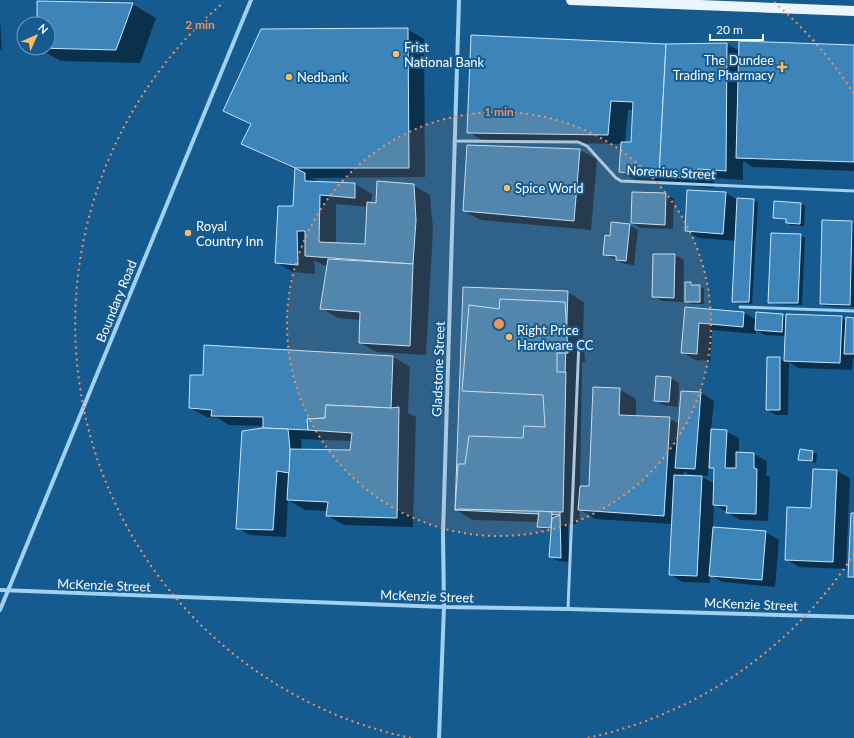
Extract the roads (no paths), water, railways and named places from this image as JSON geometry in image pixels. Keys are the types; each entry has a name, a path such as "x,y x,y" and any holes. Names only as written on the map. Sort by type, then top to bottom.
{"main road":[{"path":"571,0 788,6 854,11"}],"street":[{"name":"Boundary Road","path":"0,610 251,0"},
{"name":"Gladstone Street","path":"439,738 444,607 443,534 459,0"},
{"name":"McKenzie Street","path":"0,590 444,607 854,617"}],"lane":[{"name":"Norenius Street","path":"454,141 578,142 587,146 616,178 622,181 854,191"},
{"path":"740,307 854,311"},
{"path":"568,609 579,341"}],"place":[{"name":"Frist National Bank","path":"396,54"},
{"name":"The Dundee Trading Pharmacy","path":"782,67"},
{"name":"Nedbank","path":"289,77"},
{"name":"Spice World","path":"507,188"},
{"name":"Royal Country Inn","path":"188,233"},
{"name":"Right Price Hardware CC","path":"509,337"}]}
